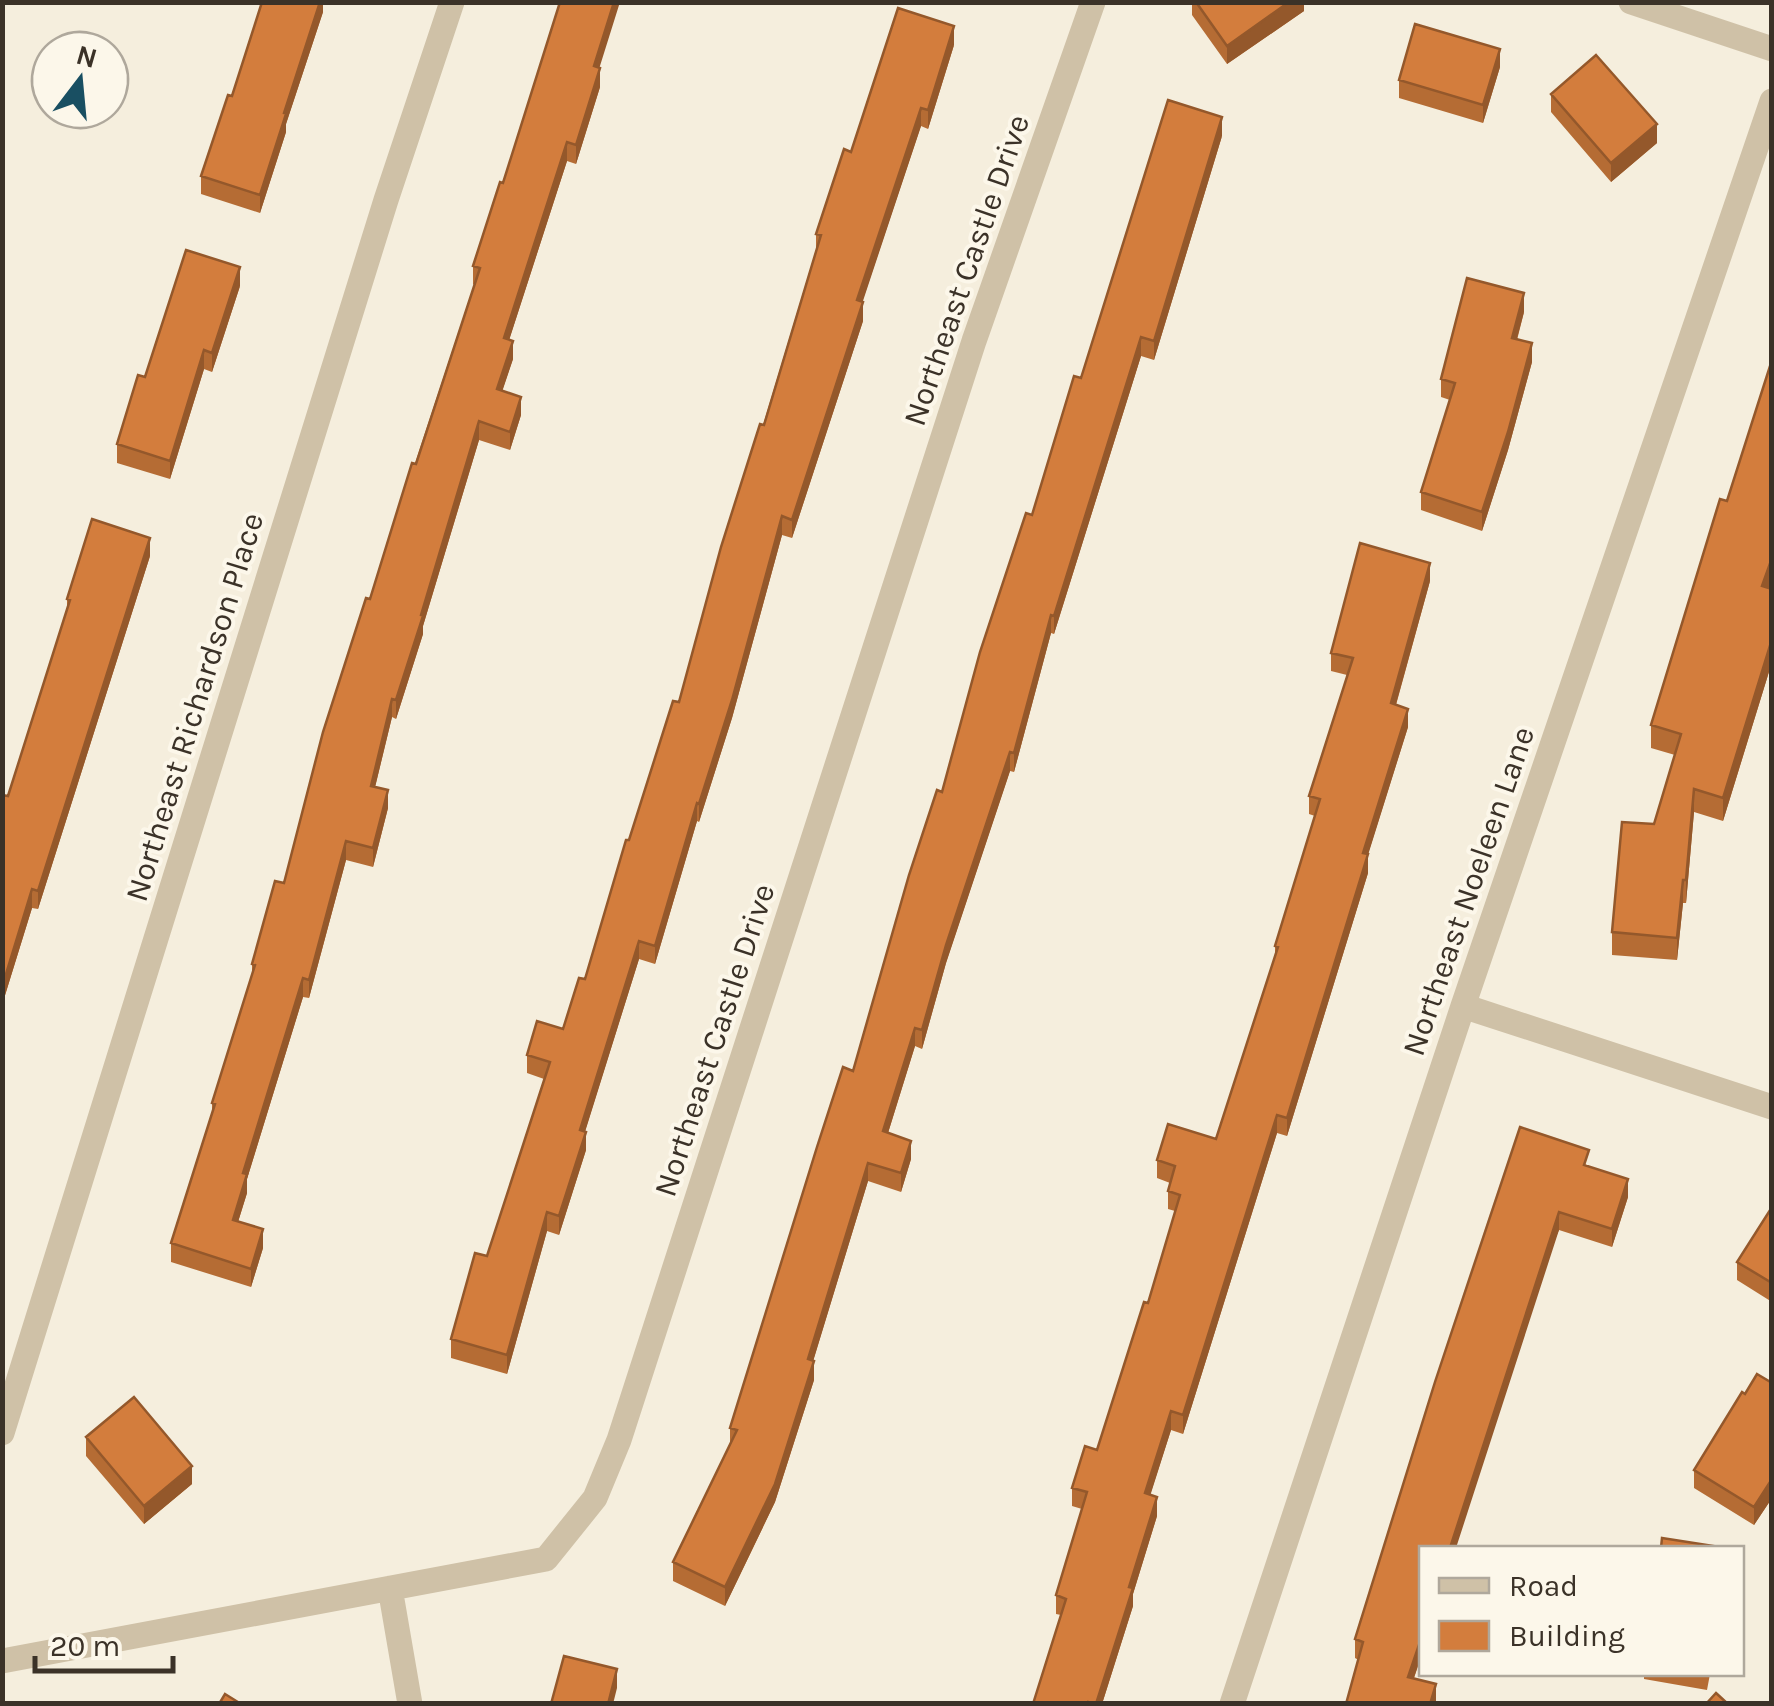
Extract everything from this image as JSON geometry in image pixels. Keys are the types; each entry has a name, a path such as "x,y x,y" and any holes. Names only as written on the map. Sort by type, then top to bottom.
{"street":[{"name":"Northeast Richardson Place","path":"2,1433 374,236 452,2"},
{"name":"Northeast Castle Drive","path":"2,1661 546,1559 595,1498 619,1440 974,342 1093,2"},
{"path":"1631,2 1772,49"},
{"name":"Northeast Noeleen Lane","path":"1232,1704 1462,1006 1772,100"},
{"path":"1462,1006 1772,1108"},
{"path":"390,1588 410,1704"}],"building":[{"path":"262,2 320,2 260,195 201,176"},
{"path":"560,2 614,2 594,66 600,68 576,145 567,142 504,338 513,341 497,389 521,397 510,432 479,421 423,616 396,700 392,699 371,786 388,790 373,848 346,841 309,980 303,978 243,1173 247,1174 233,1220 263,1229 251,1269 171,1243 255,965 252,964 275,881 284,883 323,732 480,268 473,266"},
{"path":"1196,2 1289,2 1227,46"},
{"path":"898,8 954,26 928,110 921,108 857,300 863,302 792,520 782,516 732,700 655,946 639,941 580,1130 586,1132 559,1216 547,1212 507,1355 451,1339 475,1253 487,1256 550,1062 527,1055 537,1021 563,1029 579,978 585,979 673,701 679,702 721,547 760,424 764,425 821,235 816,234 844,149 851,152"},
{"path":"1415,24 1500,49 1483,105 1399,80"},
{"path":"1596,55 1657,124 1611,163 1551,94"},
{"path":"1168,100 1222,117 1154,341 1141,337 1054,616 1051,615 1014,753 1010,752 922,1030 915,1028 883,1131 911,1141 901,1173 868,1163 808,1359 814,1361 775,1484 725,1587 673,1562 737,1430 730,1428 817,1147 843,1067 853,1071 909,875 937,790 942,792 980,652 1026,513 1032,515 1074,376 1081,378"},
{"path":"186,250 240,267 212,353 204,350 170,461 117,444 138,375 145,377"},
{"path":"1467,278 1524,293 1512,338 1532,343 1482,512 1421,492 1455,383 1441,379"},
{"path":"1770,366 1772,558 1762,586 1772,589 1772,639 1723,798 1694,789 1677,938 1612,932 1622,822 1654,824 1681,734 1651,725 1720,499 1727,501"},
{"path":"92,519 150,538 38,891 32,889 2,987 2,795 8,796"},
{"path":"1360,543 1430,563 1391,703 1408,709 1363,853 1368,854 1287,1118 1277,1115 1183,1415 1171,1411 1145,1493 1157,1497 1096,1704 1033,1704 1066,1599 1056,1595 1087,1492 1072,1488 1085,1446 1097,1450 1180,1195 1168,1191 1175,1166 1157,1160 1168,1124 1216,1139 1278,947 1275,946 1320,799 1309,796 1353,658 1331,653"},
{"path":"1520,1127 1589,1150 1584,1165 1628,1179 1612,1229 1559,1212 1451,1546 1419,1546 1419,1645 1408,1677 1436,1684 1430,1704 1346,1704 1363,1642 1355,1639"},
{"path":"1772,1207 1772,1283 1737,1262"},
{"path":"1757,1374 1772,1383 1772,1479 1754,1507 1694,1470"},
{"path":"134,1397 192,1466 144,1506 86,1437"},
{"path":"1662,1538 1713,1546 1661,1546"},
{"path":"564,1656 617,1669 608,1704 551,1704"},
{"path":"1716,1693 1728,1704 1706,1704"},
{"path":"225,1694 241,1704 219,1704"}]}
